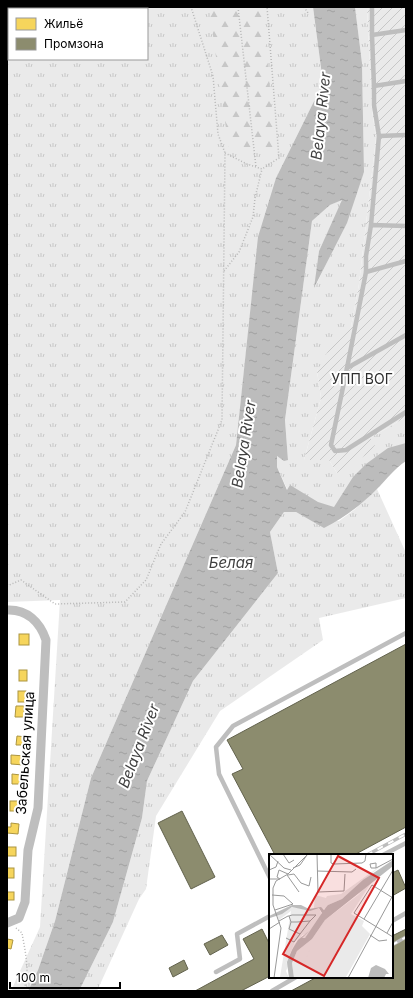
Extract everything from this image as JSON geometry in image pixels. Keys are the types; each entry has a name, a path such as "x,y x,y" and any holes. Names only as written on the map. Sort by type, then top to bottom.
{"street":[{"name":"Забельская улица","path":"7,610 14,609 27,614 41,626 46,640 38,808 28,850 25,902 19,918 8,923"}],"lane":[{"path":"372,7 374,105 379,136 371,226 366,256 366,272 331,445 335,451 346,450 406,412"},
{"path":"372,35 406,30"},
{"path":"374,86 406,81"},
{"path":"379,136 406,135"},
{"path":"371,226 406,226"},
{"path":"366,272 406,260"},
{"path":"347,368 406,335"},
{"path":"269,876 219,774 216,747 232,726 406,633"},
{"path":"385,854 406,842"},
{"path":"393,920 406,913"},
{"path":"216,972 240,959 237,934 269,917"},
{"path":"272,991 294,978"}],"path":[{"path":"7,586 21,580 55,604 125,602 146,580 161,544 185,512 222,420 225,154 218,134 213,76 191,7"},
{"path":"238,7 256,167"},
{"path":"224,270 239,252 253,217 255,198 262,169 279,158 267,7"},
{"path":"304,7 308,12"},
{"path":"225,154 262,169"},
{"path":"8,923 22,933 26,962 26,985 23,991"}],"green space":[{"path":"7,7 313,7 323,83 276,178 252,297 236,445 91,778 55,921 38,970 28,991 11,991 40,927 60,600 7,602"},
{"path":"209,7 263,7 275,148 229,150"},
{"path":"355,7 367,7 372,110 376,138 359,284 351,327 317,371 321,398 304,460 329,460 337,473 370,438 406,417 406,448 336,510 288,491 277,467 277,456 288,460 285,420 312,221 330,205 343,199 319,251 315,287 329,258 364,172 362,63"},
{"name":"УПП ВОГ","path":"367,7 406,7 406,417 370,438 375,445 369,453 337,473 329,460 304,460 321,398 317,371 338,333 351,327 359,284 376,138 372,110"},
{"path":"377,489 406,553 406,598 319,618 323,640 220,711 156,816 146,889 139,899 97,991 79,991 113,922 142,818 147,781 193,681 278,573 270,532 284,512 296,512 311,520 339,521 354,510"}],"water":[{"name":"Белая","path":"313,7 355,7 362,63 364,172 347,223 314,288 319,251 342,200 330,205 312,221 285,420 288,460 284,461 277,456 277,467 287,490 290,485 318,502 334,507 353,477 366,464 388,448 406,443 406,461 358,506 324,528 296,512 284,512 270,532 278,573 193,681 147,781 142,818 113,922 79,991 28,991 38,970 55,921 91,778 236,445 258,237 276,178 323,83"}],"building: Жильё":[{"path":"19,634 29,634 29,645 19,645"},
{"path":"19,670 27,670 27,681 19,681"},
{"path":"18,691 26,691 26,702 18,702"},
{"path":"16,706 24,706 24,717 15,717"},
{"path":"17,736 27,737 27,745 16,745"},
{"path":"11,755 25,756 24,765 11,764"},
{"path":"12,774 21,775 20,784 12,784"},
{"path":"10,801 20,801 20,811 10,811"},
{"path":"11,823 19,824 18,834 7,833 7,827 11,827"},
{"path":"7,847 16,847 16,856 7,856"},
{"path":"7,868 14,868 14,878 7,878"},
{"path":"7,892 14,892 14,900 7,900"},
{"path":"7,939 13,940 11,949 7,948"}],"building: Промзона":[{"path":"406,644 406,827 356,854 274,854 232,774 243,769 227,740"},
{"path":"182,811 215,877 191,889 158,823"},
{"path":"398,870 406,888 393,895 393,872"},
{"path":"262,929 269,943 269,977 241,991 195,991 254,959 243,939"},
{"path":"406,929 406,991 291,991 315,978 393,978 393,936"},
{"path":"222,935 228,945 210,955 204,944"},
{"path":"184,960 188,969 173,977 169,968"}],"railway":[{"path":"369,854 406,834"},
{"path":"393,944 406,937"}],"water label":[{"name":"Belaya River","path":"321,116"},
{"name":"Belaya River","path":"244,444"},
{"name":"Belaya River","path":"139,746"}]}
